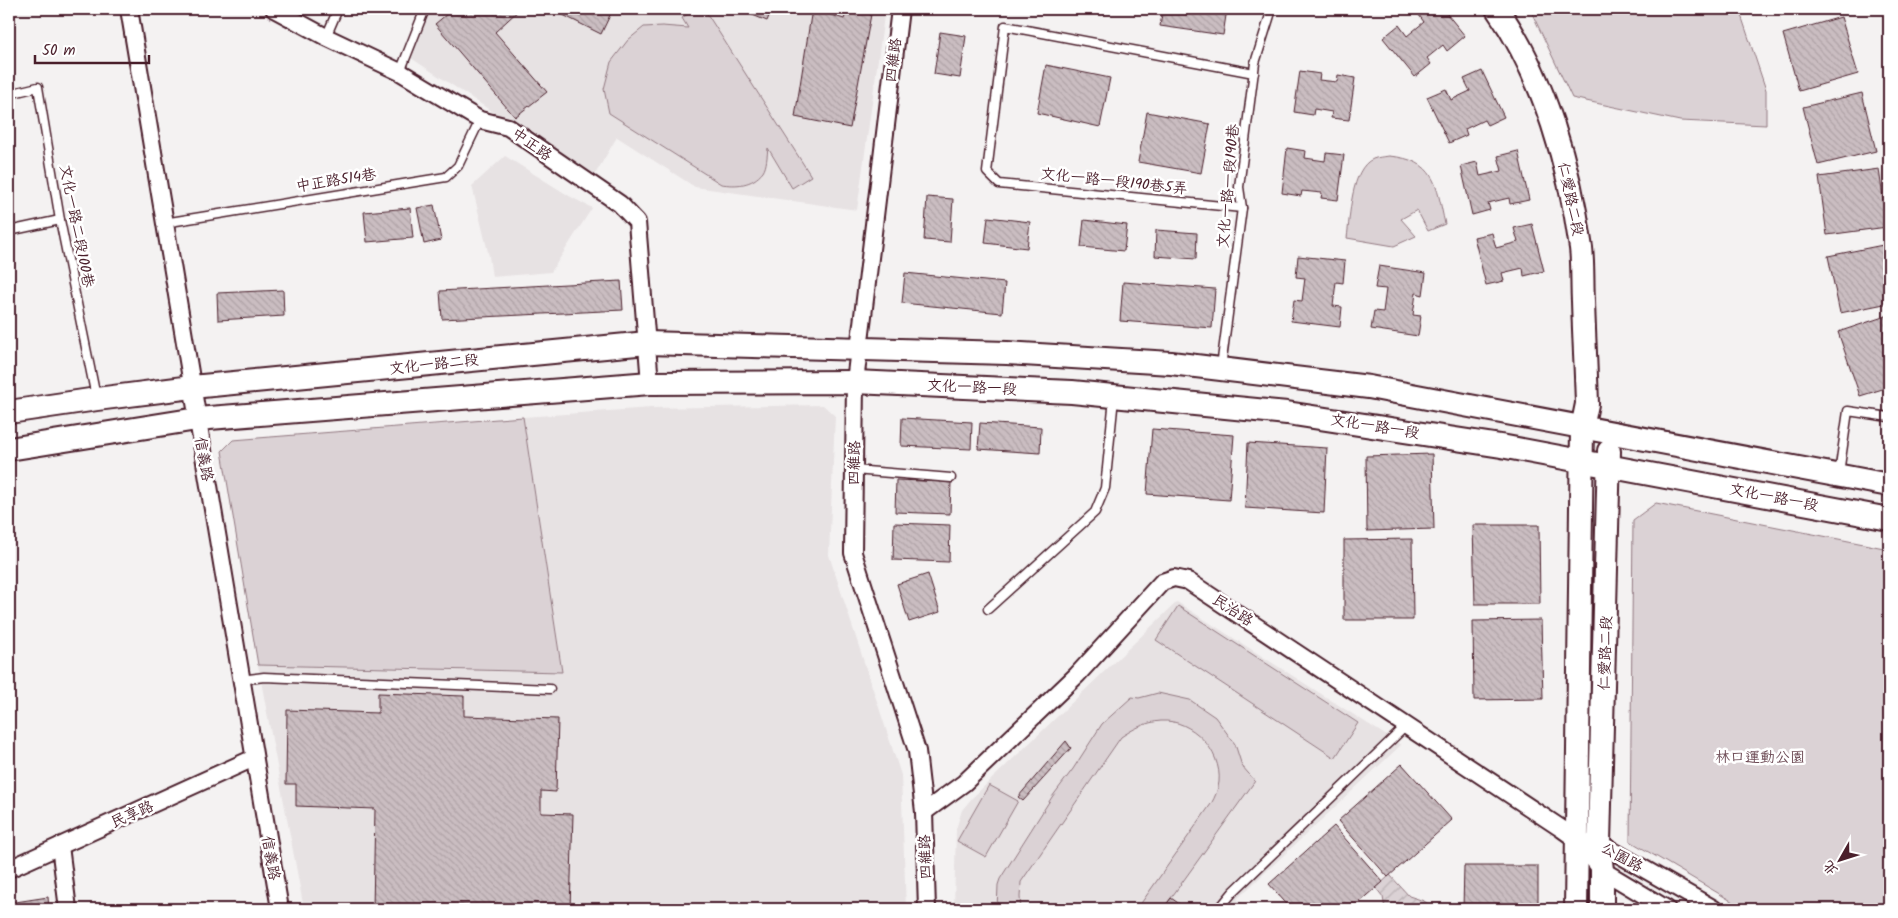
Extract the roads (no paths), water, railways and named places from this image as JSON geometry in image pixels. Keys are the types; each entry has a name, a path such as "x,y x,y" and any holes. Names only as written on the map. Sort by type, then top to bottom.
{"main road":[{"name":"仁愛路二段","path":"1497,9 1522,51 1558,140 1570,186 1581,250 1587,404 1582,428 1581,460 1582,533 1576,909"},
{"name":"文化一路二段","path":"9,412 192,387 647,342 861,348"},
{"path":"861,348 1171,363 1369,387 1889,485"},
{"path":"9,449 197,419 650,383 855,382"},
{"name":"文化一路一段","path":"855,382 1072,392 1287,413 1581,460 1889,519"},
{"path":"1587,404 1608,433"},
{"name":"仁愛路二段","path":"1602,909 1602,870 1599,843 1610,466 1608,433"}],"street":[{"name":"信義路","path":"129,9 280,909"},
{"name":"中正路","path":"274,9 326,37 400,72 480,120 508,127 620,204 636,222 650,383"},
{"name":"四維路","path":"900,9 861,348 855,382 853,553 917,751 924,812 927,909"},
{"name":"民治路","path":"924,812 964,783 1077,675 1162,582 1174,578 1188,580 1576,839"},
{"name":"民享路","path":"9,869 254,758"},
{"name":"公園路","path":"1576,839 1599,843 1714,909"},
{"name":"公園路","path":"1576,839 1602,870 1666,909"},
{"path":"60,846 68,909"},
{"path":"1666,909 1676,888"}],"lane":[{"path":"326,37 338,9"},
{"path":"400,72 425,9"},
{"name":"文化一路一段190巷","path":"1221,368 1242,208 1239,187 1255,63 1272,9"},
{"name":"文化一路一段190巷5弄","path":"1242,208 999,184 987,172 1005,26 1254,73"},
{"name":"文化一路二段100巷","path":"9,94 38,87 60,220 97,399"},
{"name":"中正路514巷","path":"164,223 446,177 458,166 480,120"},
{"path":"9,231 60,220"},
{"path":"988,609 1095,512 1105,488 1114,396"},
{"path":"1839,475 1848,411 1889,417"},
{"path":"854,470 951,478"},
{"path":"241,680 264,677 550,689"},
{"path":"1219,909 1233,892 1407,725"}],"park label":[{"name":"林口運動公園","path":"1760,757"}]}
